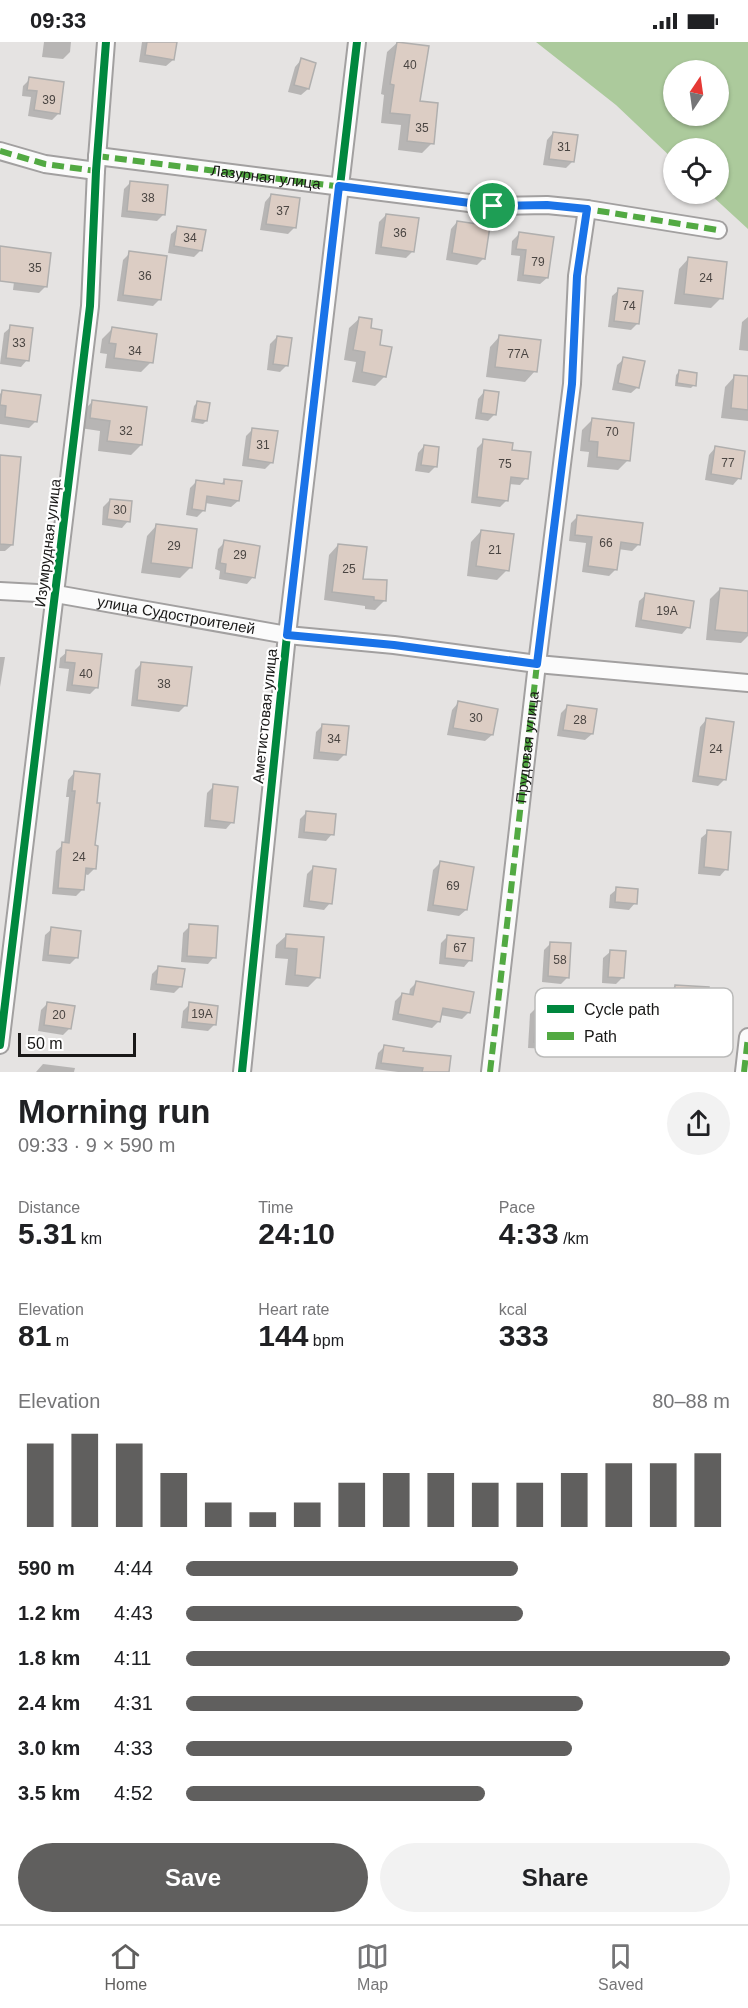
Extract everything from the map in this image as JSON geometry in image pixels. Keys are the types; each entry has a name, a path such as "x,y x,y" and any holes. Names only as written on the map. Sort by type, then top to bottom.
{"street":[{"name":"Изумрудная улица","path":"0,1045 90,306 106,42"},
{"name":"Аметистовая улица","path":"242,1072 287,635 357,42"},
{"name":"Лазурная улица","path":"0,151 45,165 97,163 339,186 493,206 547,205 587,209 718,230"},
{"name":"Прудовая улица","path":"490,1072 572,384 577,276 587,209"},
{"name":"улица Судостроителей","path":"0,591 56,594 287,635 394,645 537,664 748,682"},
{"path":"744,1072 748,1037"}],"green space":[{"path":"536,42 748,42 748,229 721,204 729,204 729,138 663,138 663,150 616,105"}],"building":[{"path":"147,42 177,42 174,60 145,55"},
{"path":"397,42 429,46 420,101 438,103 434,144 407,141 410,115 390,113 394,85 390,84"},
{"path":"301,58 316,63 309,89 294,85"},
{"path":"29,77 64,82 60,114 34,110 37,91 27,90"},
{"path":"553,132 578,135 574,162 549,159"},
{"path":"130,181 168,185 165,215 127,211"},
{"path":"271,194 300,198 296,228 266,224"},
{"path":"386,214 419,218 414,252 381,247"},
{"path":"457,221 490,226 485,259 452,253"},
{"path":"177,226 206,230 202,251 174,246"},
{"path":"519,232 554,237 548,278 523,275 526,250 516,249"},
{"path":"0,246 51,253 47,287 0,281"},
{"path":"129,251 167,256 161,300 123,295"},
{"path":"688,257 727,262 723,299 684,294"},
{"path":"618,288 643,291 639,324 614,321"},
{"path":"359,317 372,319 371,328 382,330 380,345 392,347 386,377 362,372 365,352 353,350"},
{"path":"10,325 33,328 29,361 6,358"},
{"path":"112,327 157,334 153,363 114,358 116,344 109,343"},
{"path":"499,335 541,340 537,372 495,367"},
{"path":"277,336 292,338 288,366 273,364"},
{"path":"623,357 645,361 639,388 618,383"},
{"path":"679,370 697,373 696,386 677,383"},
{"path":"734,375 748,376 748,410 731,408"},
{"path":"2,390 41,395 37,422 5,417 6,406 0,405"},
{"path":"484,390 499,392 496,415 481,413"},
{"path":"92,400 147,407 142,445 107,441 110,421 90,418"},
{"path":"197,401 210,403 207,421 194,419"},
{"path":"592,418 634,423 630,461 597,457 598,442 589,441"},
{"path":"252,428 278,431 273,463 248,459"},
{"path":"483,439 513,443 512,450 531,452 528,479 511,477 508,501 477,497"},
{"path":"424,445 439,447 437,467 421,465"},
{"path":"715,446 745,451 741,479 711,474"},
{"path":"0,455 21,457 13,545 0,544"},
{"path":"224,479 242,481 239,501 207,496 205,511 192,509 196,480 224,484"},
{"path":"110,499 132,501 130,522 107,519"},
{"path":"577,515 643,523 640,545 621,542 617,570 588,566 592,537 575,535"},
{"path":"156,524 197,529 192,568 151,563"},
{"path":"481,530 514,534 509,571 476,566"},
{"path":"224,540 260,546 255,578 225,573 226,564 220,563"},
{"path":"338,544 367,547 363,579 387,580 386,601 374,600 374,597 332,592"},
{"path":"720,588 748,591 748,633 715,630"},
{"path":"645,593 694,601 690,628 641,620"},
{"path":"66,650 102,654 98,688 72,685 75,663 65,662"},
{"path":"141,662 192,667 187,706 137,700"},
{"path":"458,701 498,709 493,735 453,728"},
{"path":"567,705 597,709 593,734 563,730"},
{"path":"706,718 734,722 726,780 698,776"},
{"path":"322,724 349,726 346,755 319,752"},
{"path":"74,771 100,774 97,803 100,803 95,845 98,846 96,869 86,868 84,890 58,888 62,842 69,843 75,791 72,791"},
{"path":"213,784 238,787 234,823 210,820"},
{"path":"306,811 336,814 334,835 304,832"},
{"path":"707,830 731,832 728,870 704,867"},
{"path":"440,861 474,867 467,910 433,905"},
{"path":"313,866 336,869 332,904 309,901"},
{"path":"616,887 638,889 637,904 615,902"},
{"path":"189,924 218,926 216,958 187,956"},
{"path":"51,927 81,931 78,958 48,955"},
{"path":"286,934 324,937 320,978 295,975 297,949 285,948"},
{"path":"447,935 474,938 472,961 445,958"},
{"path":"550,942 571,943 569,978 548,976"},
{"path":"610,950 626,951 624,978 608,977"},
{"path":"158,966 185,969 182,987 156,984"},
{"path":"416,981 474,992 470,1013 443,1008 440,1022 398,1014 402,993 413,995"},
{"path":"675,985 709,987 709,988 675,988"},
{"path":"47,1002 75,1006 71,1029 44,1025"},
{"path":"189,1002 218,1006 216,1025 187,1022"},
{"path":"384,1045 404,1048 403,1051 451,1056 449,1072 422,1072 423,1068 381,1063"}],"marked path":[{"path":"0,151 45,164 96,171"},
{"path":"97,156 493,206 547,205 587,209 718,230"},
{"path":"490,1072 572,384 577,276 587,209"},
{"path":"744,1072 748,1037"}],"cycle path":[{"path":"0,1045 90,306 96,171 106,42"},
{"path":"242,1072 287,635 357,42"}],"route":[{"path":"339,186 493,206 547,205 587,209 577,276 572,384 537,664 394,645 287,635 339,186"}]}
